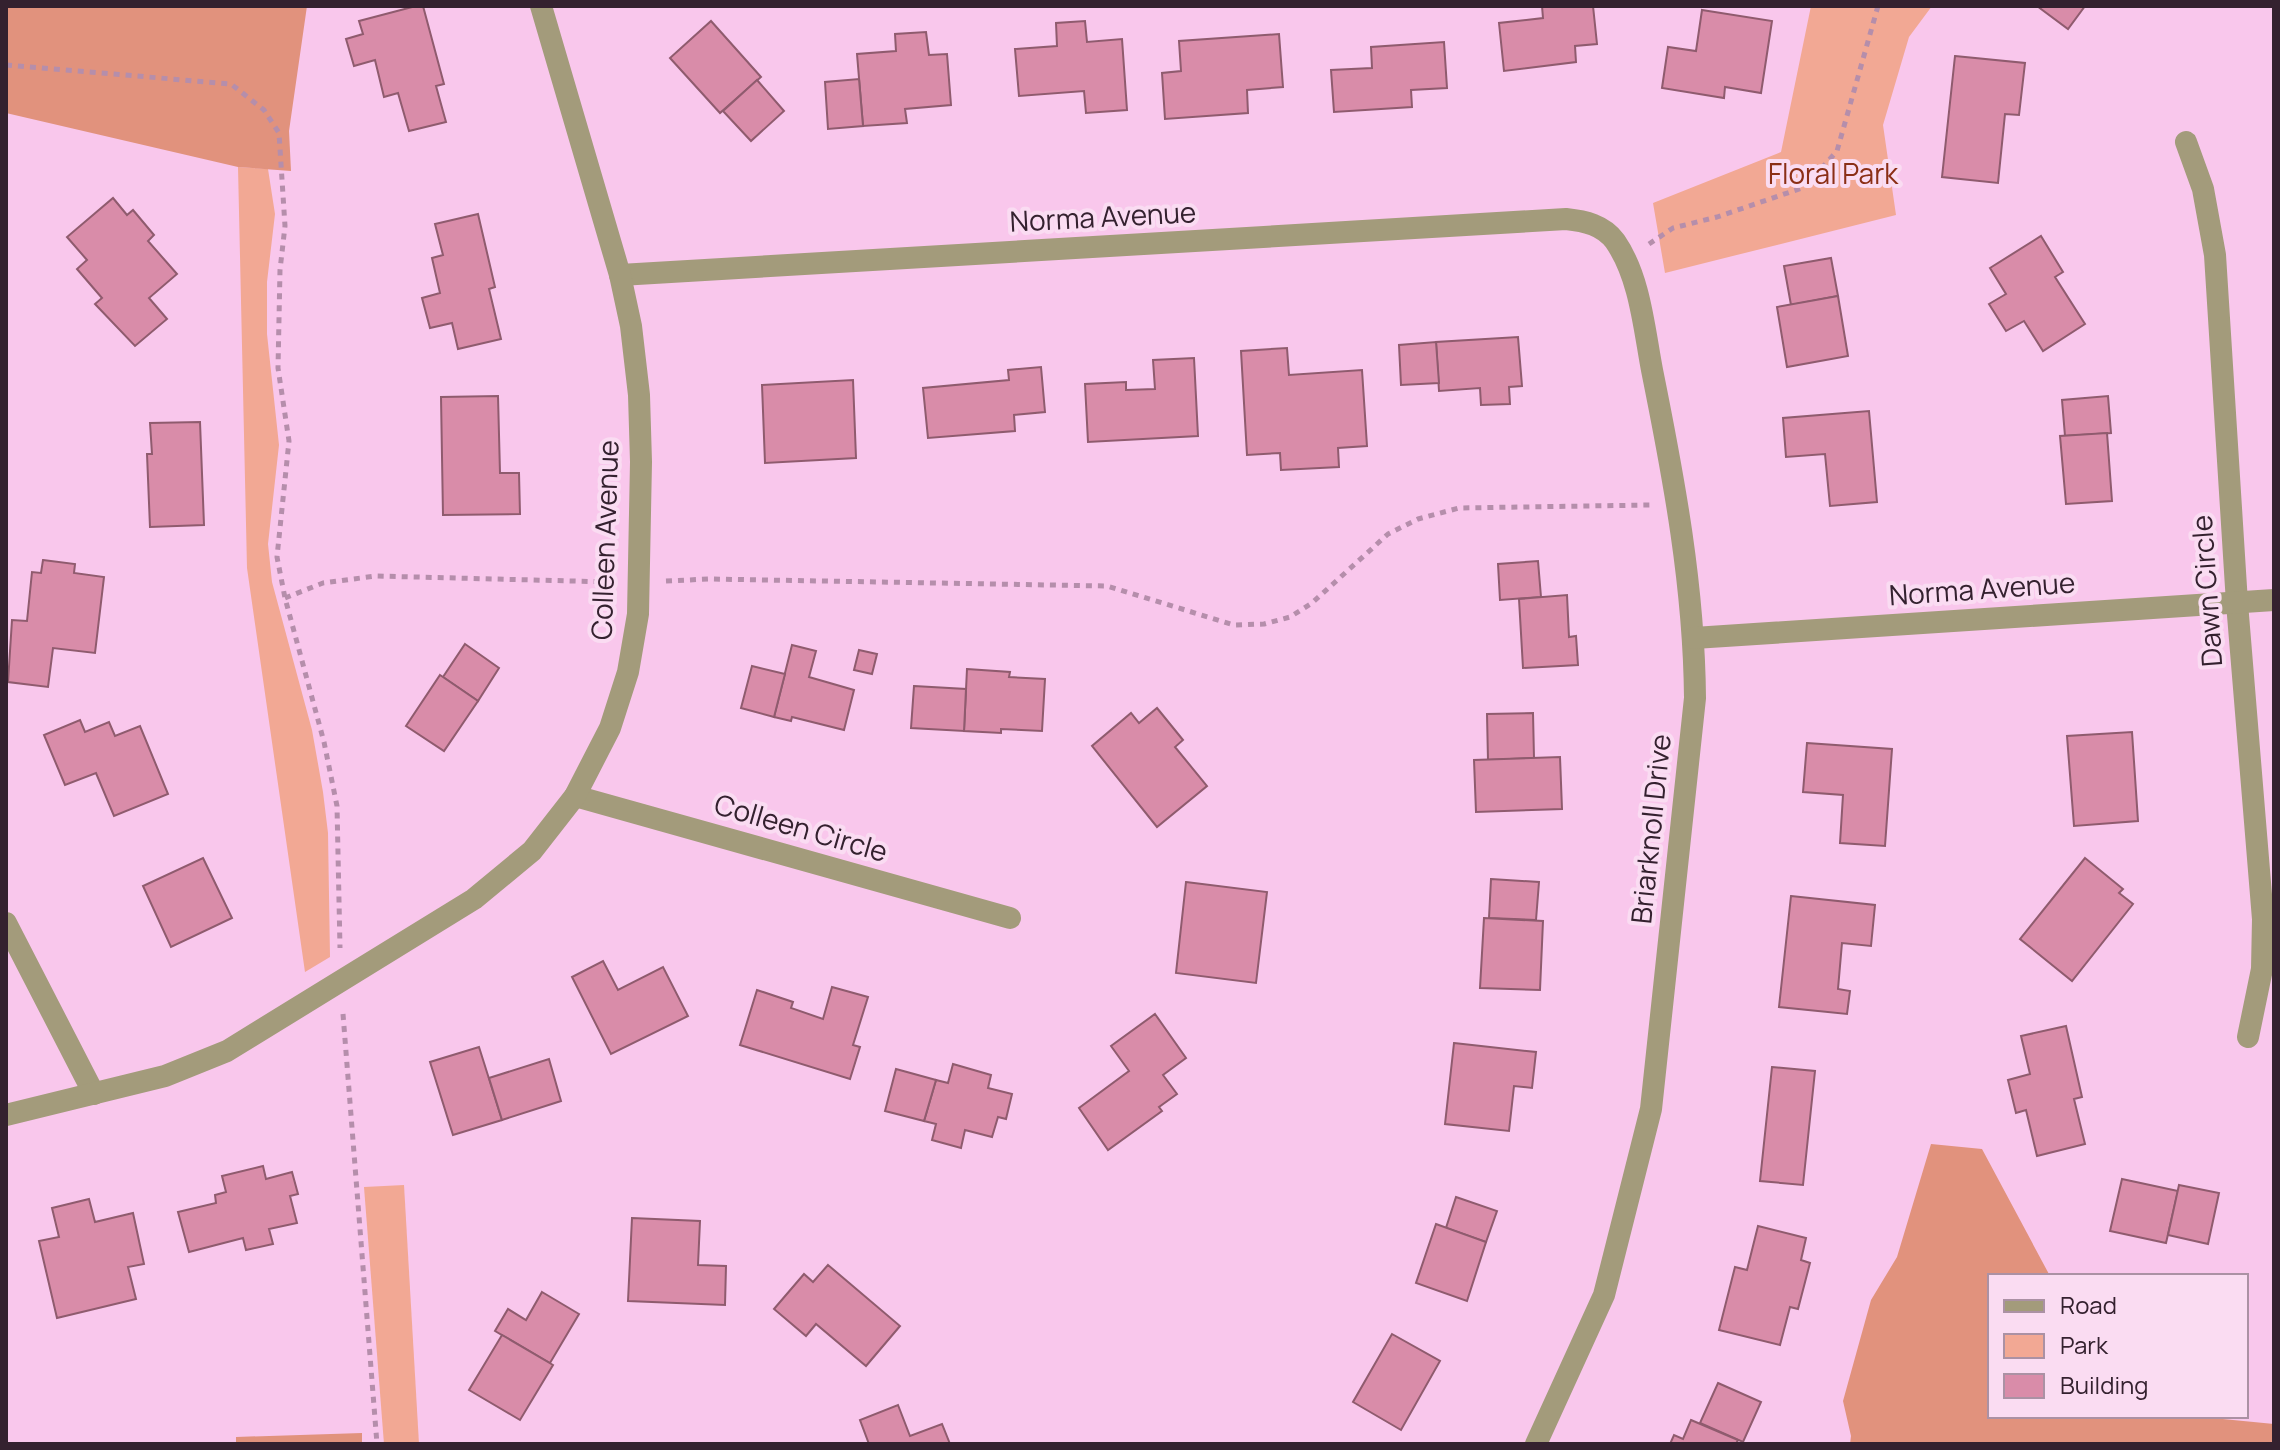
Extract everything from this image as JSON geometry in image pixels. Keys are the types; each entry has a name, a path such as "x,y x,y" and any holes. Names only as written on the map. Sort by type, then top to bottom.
{"street":[{"name":"Colleen Avenue","path":"6,1115 165,1076 227,1051 474,899 532,851 575,796 610,728 628,672 638,614 639,395 631,326 620,275 541,6"},
{"name":"Dawn Circle","path":"2186,142 2203,189 2215,255 2237,603 2263,919 2262,969 2248,1037"},
{"name":"Norma Avenue","path":"620,275 1566,219 1589,221"},
{"name":"Briarknoll Drive","path":"1536,1444 1604,1295 1651,1109 1695,698 1694,638 1679,504 1638,296 1626,261 1613,238 1589,221"},
{"name":"Norma Avenue","path":"1694,638 2274,600"},
{"name":"Colleen Circle","path":"575,796 1010,918"},
{"path":"6,923 94,1094"}],"path":[{"path":"1626,261 1673,228 1717,217 1805,187 1837,151 1878,6"},
{"path":"6,65 231,84 264,110 279,133 285,226 280,270 278,368 289,441 277,557 337,806 341,982 377,1444"},
{"path":"285,598 323,583 376,576 638,582 709,579 1107,586 1234,625 1264,624 1290,617 1312,603 1388,534 1418,519 1459,508 1679,504"}],"green space":[{"name":"Floral Park","path":"1811,6 1932,6 1909,37 1883,125 1896,215 1665,273 1653,203 1781,152"},
{"path":"238,167 268,169 275,214 267,282 267,334 279,445 268,544 272,582 312,730 328,833 330,957 305,972 247,568"},
{"path":"404,1185 419,1444 384,1444 364,1187"}],"shaded area":[{"path":"6,6 307,6 289,131 291,171 238,167 6,113"},
{"path":"1931,1144 1982,1149 2049,1274 1988,1274 1988,1418 2212,1418 2274,1424 2274,1444 1850,1444 1843,1401 1871,1300 1897,1257"},
{"path":"362,1433 362,1444 236,1444 236,1437"}],"building":[{"path":"423,6 444,84 436,86 446,122 409,131 398,93 384,97 375,60 354,66 346,39 363,34 359,21"},
{"path":"1542,6 1593,6 1597,44 1575,46 1576,62 1504,71 1499,23 1543,18"},
{"path":"2037,6 2085,6 2068,29"},
{"path":"1702,10 1772,21 1761,93 1725,87 1724,98 1662,88 1668,47 1696,51"},
{"path":"711,21 761,77 720,113 670,58"},
{"path":"1085,21 1087,42 1122,39 1127,110 1086,113 1084,91 1019,96 1015,49 1057,46 1056,23"},
{"path":"926,32 929,55 947,54 951,105 905,109 907,123 863,126 857,54 896,51 895,34"},
{"path":"1279,34 1283,87 1247,90 1248,113 1165,119 1162,73 1181,71 1179,41"},
{"path":"1444,42 1447,88 1411,90 1412,107 1334,112 1331,70 1372,68 1371,47"},
{"path":"1955,56 2025,63 2019,115 2005,114 1998,183 1942,177"},
{"path":"859,79 863,126 828,129 825,82"},
{"path":"757,80 784,111 751,141 723,111"},
{"path":"113,198 127,215 133,210 154,235 148,241 177,274 149,298 167,319 135,346 95,304 102,298 77,269 87,260 67,237"},
{"path":"478,214 495,287 489,289 501,339 458,349 452,323 430,328 422,298 440,293 432,258 443,255 435,224"},
{"path":"2041,236 2063,272 2055,277 2085,324 2043,351 2024,321 2006,331 1989,304 2006,294 1990,268"},
{"path":"1831,258 1838,296 1791,305 1784,266"},
{"path":"1838,296 1848,356 1787,367 1777,307"},
{"path":"1518,337 1522,386 1509,387 1510,404 1481,405 1480,388 1439,391 1436,342"},
{"path":"1436,342 1439,383 1401,385 1399,345"},
{"path":"1287,348 1289,375 1362,370 1367,446 1338,448 1339,467 1281,470 1280,453 1247,455 1241,351"},
{"path":"1194,358 1198,436 1088,442 1085,384 1126,382 1126,390 1155,389 1153,360"},
{"path":"1041,367 1045,412 1014,415 1015,431 928,438 923,388 1009,380 1008,370"},
{"path":"853,380 856,458 765,463 762,385"},
{"path":"498,396 500,473 519,473 520,514 443,515 441,397"},
{"path":"2108,396 2111,433 2065,436 2062,400"},
{"path":"1869,411 1877,502 1830,506 1825,454 1786,457 1783,418"},
{"path":"200,422 204,525 150,527 147,454 152,454 150,423"},
{"path":"2107,433 2112,501 2066,504 2060,436"},
{"path":"43,560 75,564 74,573 104,577 95,653 53,648 48,687 8,682 12,620 27,621 32,572 41,573"},
{"path":"1538,561 1541,597 1500,600 1498,564"},
{"path":"1567,595 1569,637 1576,636 1578,665 1523,668 1519,599"},
{"path":"465,644 499,668 478,701 443,677"},
{"path":"792,645 816,651 809,677 854,690 844,730 792,717 791,721 774,717"},
{"path":"859,650 877,654 872,674 854,670"},
{"path":"752,666 785,674 774,717 741,708"},
{"path":"967,669 1010,672 1009,677 1045,679 1042,731 964,731"},
{"path":"440,675 478,701 444,751 406,726"},
{"path":"914,686 966,689 964,731 911,728"},
{"path":"1157,708 1183,740 1175,747 1207,786 1157,827 1092,746 1131,713 1139,723"},
{"path":"1533,713 1534,758 1488,760 1487,714"},
{"path":"80,720 85,732 109,722 115,736 140,726 168,794 114,816 96,773 65,785 44,735"},
{"path":"2132,732 2138,821 2074,826 2067,736"},
{"path":"1807,743 1892,749 1885,846 1840,843 1843,795 1803,792"},
{"path":"1560,757 1562,809 1476,812 1474,760"},
{"path":"203,858 232,918 171,947 143,886"},
{"path":"2085,858 2123,889 2119,893 2133,904 2072,981 2020,939"},
{"path":"1491,879 1539,882 1536,920 1489,918"},
{"path":"1186,882 1267,892 1256,983 1176,973"},
{"path":"1791,896 1875,905 1871,946 1842,943 1838,989 1850,991 1847,1014 1779,1007"},
{"path":"1484,918 1543,921 1540,990 1480,988"},
{"path":"603,961 618,990 663,967 688,1016 611,1054 572,977"},
{"path":"832,987 868,997 853,1045 860,1047 850,1079 740,1045 757,990 793,1002 791,1008 823,1019"},
{"path":"1155,1014 1186,1058 1163,1075 1177,1094 1159,1107 1162,1111 1108,1150 1079,1108 1129,1071 1111,1046"},
{"path":"2066,1026 2082,1097 2074,1099 2085,1144 2037,1156 2026,1110 2016,1113 2008,1080 2030,1074 2021,1036"},
{"path":"1454,1043 1536,1052 1532,1088 1514,1086 1509,1131 1445,1124"},
{"path":"479,1047 502,1120 453,1135 430,1062"},
{"path":"549,1059 561,1101 502,1120 489,1078"},
{"path":"953,1064 991,1075 988,1088 1012,1094 1006,1119 998,1117 992,1137 965,1130 961,1148 932,1140 936,1124 924,1121 936,1080 948,1083"},
{"path":"1772,1067 1815,1071 1803,1185 1760,1181"},
{"path":"896,1069 936,1080 924,1121 885,1111"},
{"path":"263,1166 266,1179 292,1172 298,1194 290,1196 297,1223 269,1229 273,1244 246,1250 243,1238 189,1252 178,1212 216,1203 215,1195 226,1192 222,1176"},
{"path":"2122,1179 2178,1191 2166,1243 2110,1231"},
{"path":"2179,1185 2219,1193 2208,1244 2168,1235"},
{"path":"1456,1197 1497,1211 1486,1242 1446,1228"},
{"path":"89,1199 95,1222 133,1213 144,1264 128,1267 136,1299 57,1318 39,1241 59,1237 52,1208"},
{"path":"632,1218 700,1221 698,1265 726,1266 725,1305 628,1301"},
{"path":"1436,1224 1486,1242 1467,1301 1416,1283"},
{"path":"1758,1226 1806,1238 1801,1260 1810,1263 1798,1309 1790,1307 1780,1345 1719,1330 1735,1267 1747,1270"},
{"path":"828,1265 900,1326 866,1366 816,1324 806,1336 774,1309 804,1274 813,1282"},
{"path":"542,1292 579,1314 550,1363 495,1331 508,1309 526,1320"},
{"path":"1392,1334 1440,1361 1401,1430 1353,1402"},
{"path":"502,1335 553,1365 520,1420 469,1390"},
{"path":"1718,1383 1761,1402 1743,1442 1700,1423"},
{"path":"898,1405 910,1436 942,1424 950,1444 869,1444 860,1420"},
{"path":"1691,1420 1738,1440 1736,1444 1670,1444 1674,1435 1683,1439"}]}
